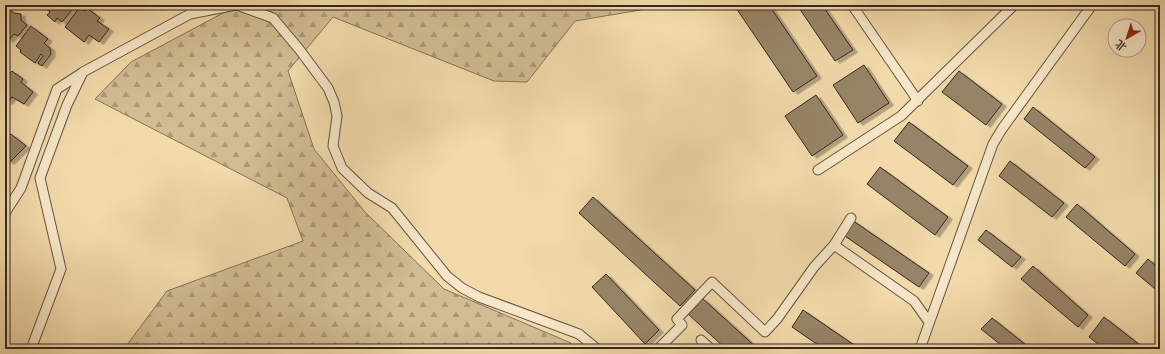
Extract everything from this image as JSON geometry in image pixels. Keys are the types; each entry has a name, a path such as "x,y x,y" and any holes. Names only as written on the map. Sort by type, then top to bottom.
{"street":[{"path":"5,213 21,188 56,89 83,72 190,14 236,5 273,18 299,50 328,88 334,102 337,116 333,146 342,168 368,193 392,208 447,276 462,288 479,297 579,334 597,349"},
{"path":"852,5 918,101"},
{"path":"818,170 901,116 918,101 1014,5"},
{"path":"920,349 993,144 1002,129 1092,5"},
{"path":"31,349 61,268 40,178 67,105 83,72"},
{"path":"658,349 682,325 677,319 712,282 765,332 777,319 814,267 834,245 851,218"},
{"path":"834,245 914,301 929,322"},
{"path":"700,340 711,349"}],"green space":[{"path":"238,5 670,5 575,21 527,82 494,81 333,17 288,71 314,149 365,212 444,289 571,343 571,349 124,349 167,291 303,241 287,198 95,99 131,62"}],"building":[{"path":"76,5 62,22 57,18 55,22 47,15 50,12 42,6"},
{"path":"734,5 769,5 817,76 793,92"},
{"path":"797,5 822,5 853,50 835,61"},
{"path":"6,7 14,13 21,14 21,20 27,25 18,36 14,34 9,40 5,37"},
{"path":"80,7 85,11 87,8 100,18 97,21 109,29 99,42 89,35 84,42 65,27"},
{"path":"31,26 48,39 44,43 50,48 51,54 42,66 38,63 43,56 41,54 35,63 20,52 21,50 16,46"},
{"path":"864,65 889,103 858,123 833,85"},
{"path":"5,71 9,74 12,71 23,79 21,82 33,92 24,104 12,97 8,102 5,99"},
{"path":"959,71 1002,104 986,125 942,92"},
{"path":"816,95 843,135 812,156 785,116"},
{"path":"1033,107 1095,157 1085,168 1024,119"},
{"path":"909,122 968,166 953,185 894,141"},
{"path":"5,134 8,137 11,134 26,146 10,162 5,159"},
{"path":"1010,161 1064,203 1052,217 999,176"},
{"path":"880,167 948,217 935,235 867,184"},
{"path":"593,197 695,290 680,306 579,213"},
{"path":"1077,204 1135,254 1125,266 1066,217"},
{"path":"852,220 929,273 919,287 842,234"},
{"path":"986,230 1021,257 1012,267 978,240"},
{"path":"1148,259 1160,269 1160,293 1136,273"},
{"path":"1033,266 1088,315 1078,327 1021,279"},
{"path":"606,274 659,330 645,344 592,287"},
{"path":"702,298 758,349 726,349 688,314"},
{"path":"803,310 860,349 824,349 792,327"},
{"path":"1104,317 1145,349 1105,349 1089,337"},
{"path":"992,318 1031,349 1006,349 981,329"}]}
